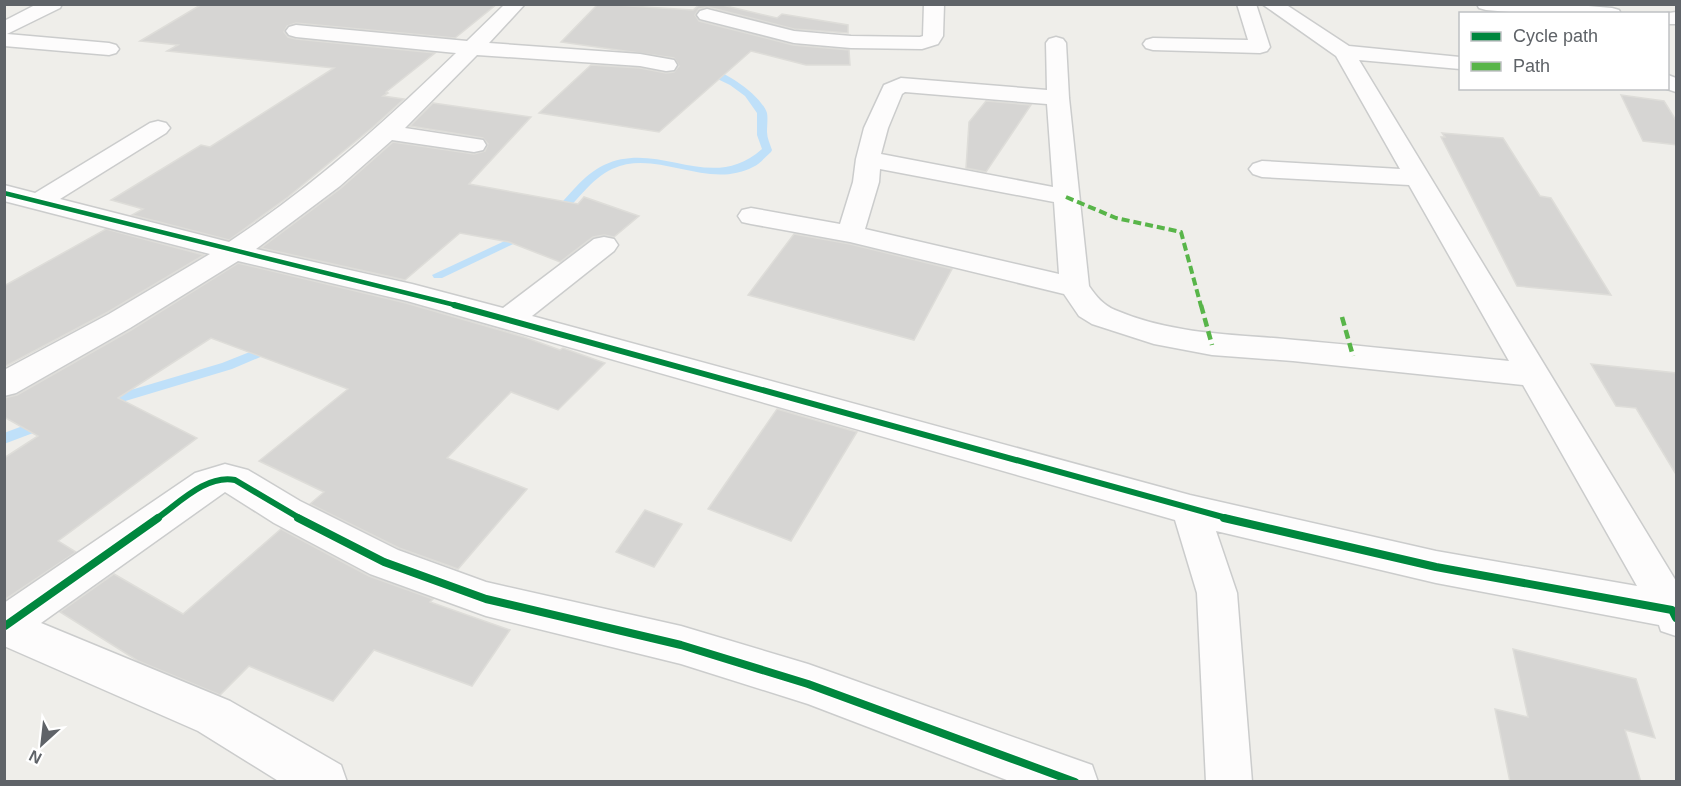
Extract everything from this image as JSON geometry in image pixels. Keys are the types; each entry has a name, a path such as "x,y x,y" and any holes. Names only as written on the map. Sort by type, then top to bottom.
{"street":[{"path":"4,29 53,4"},
{"path":"4,385 234,252 313,195 348,167 516,4"},
{"path":"707,15 794,37 851,42 922,43 931,40 933,36 934,4"},
{"path":"1154,44 1260,48 1246,4"},
{"path":"1271,4 1344,52 1674,614"},
{"path":"1486,4 1587,12"},
{"path":"296,31 472,48 661,57"},
{"path":"4,50 14,41 110,49"},
{"path":"1056,43 1058,98 1074,287 1090,309 1103,317 1154,334 1212,345 1293,350 1534,375"},
{"path":"1344,52 1459,63"},
{"path":"850,234 866,183 868,159 876,128 892,90 896,87 901,85 1058,98"},
{"path":"38,202 158,128"},
{"path":"385,132 474,145"},
{"path":"868,159 1066,197"},
{"path":"1262,169 1418,178"},
{"path":"4,193 234,252 427,297 1190,510 1436,567 1674,614"},
{"path":"751,216 850,234 1074,287"},
{"path":"509,319 604,245"},
{"path":"5,626 208,483 225,478 235,480 287,512 384,562 486,599 681,645 787,677 1075,782"},
{"path":"1190,510 1217,593 1229,782"},
{"path":"5,626 214,717 324,782"}],"building":[{"path":"202,4 497,4 455,38 296,23 287,26 284,32 288,37 296,39 435,53 383,96 404,99 288,197 229,240 132,215 143,209 111,200 201,145 210,147 334,68 167,51 178,45 140,41"},
{"path":"598,4 693,10 700,4 718,4 777,18 782,14 848,25 848,33 794,29 708,7 699,9 695,15 699,21 793,45 849,50 850,65 806,65 751,51 659,132 539,113 591,65 640,68 666,73 674,72 679,66 674,58 561,42"},
{"path":"1621,95 1664,101 1677,122 1677,145 1643,141"},
{"path":"986,101 1031,105 986,172 966,168 969,122"},
{"path":"433,103 531,117 469,184 578,204 584,197 639,216 614,237 604,235 593,237 560,262 509,242 460,233 405,280 261,248 341,188 393,142 474,154 485,151 488,144 483,138 410,126"},
{"path":"1442,133 1503,138 1540,196 1551,198 1611,295 1517,286 1441,137 1445,137"},
{"path":"106,229 204,255 108,312 4,367 4,286"},
{"path":"794,234 850,244 952,269 914,340 748,295"},
{"path":"238,263 406,303 524,337 560,350 563,348 605,363 558,410 511,392 447,458 527,489 458,569 399,548 310,504 324,492 259,461 348,389 211,338 118,398 197,438 58,541 76,552 4,600 4,458 38,436 4,417 4,398 17,395 131,330"},
{"path":"1591,364 1677,373 1677,476 1636,408 1616,406"},
{"path":"777,409 857,432 791,541 708,509"},
{"path":"645,510 682,524 654,567 616,552"},
{"path":"281,529 369,576 433,599 430,602 510,630 472,686 374,650 333,701 249,666 220,695 138,661 60,612 114,574 183,614"},
{"path":"1513,649 1636,679 1655,738 1625,730 1641,782 1510,782 1495,709 1528,717"}],"waterway":[{"path":"557,214 599,172 617,164 633,161 650,162 717,172 749,165 767,150 762,135 762,113 748,94 733,83 706,70"},
{"path":"438,275 526,234"},
{"path":"102,403 227,366 272,347"},
{"path":"4,439 44,423"}],"marked path":[{"path":"1066,197 1116,218 1181,232 1212,345"},
{"path":"1342,317 1353,356"}],"cycle path":[{"path":"4,193 234,252 412,293 1190,510 1436,567 1672,610 1676,618"},
{"path":"5,626 208,483 225,478 235,480 287,512 384,562 486,599 681,645 808,684 1075,782"}]}
